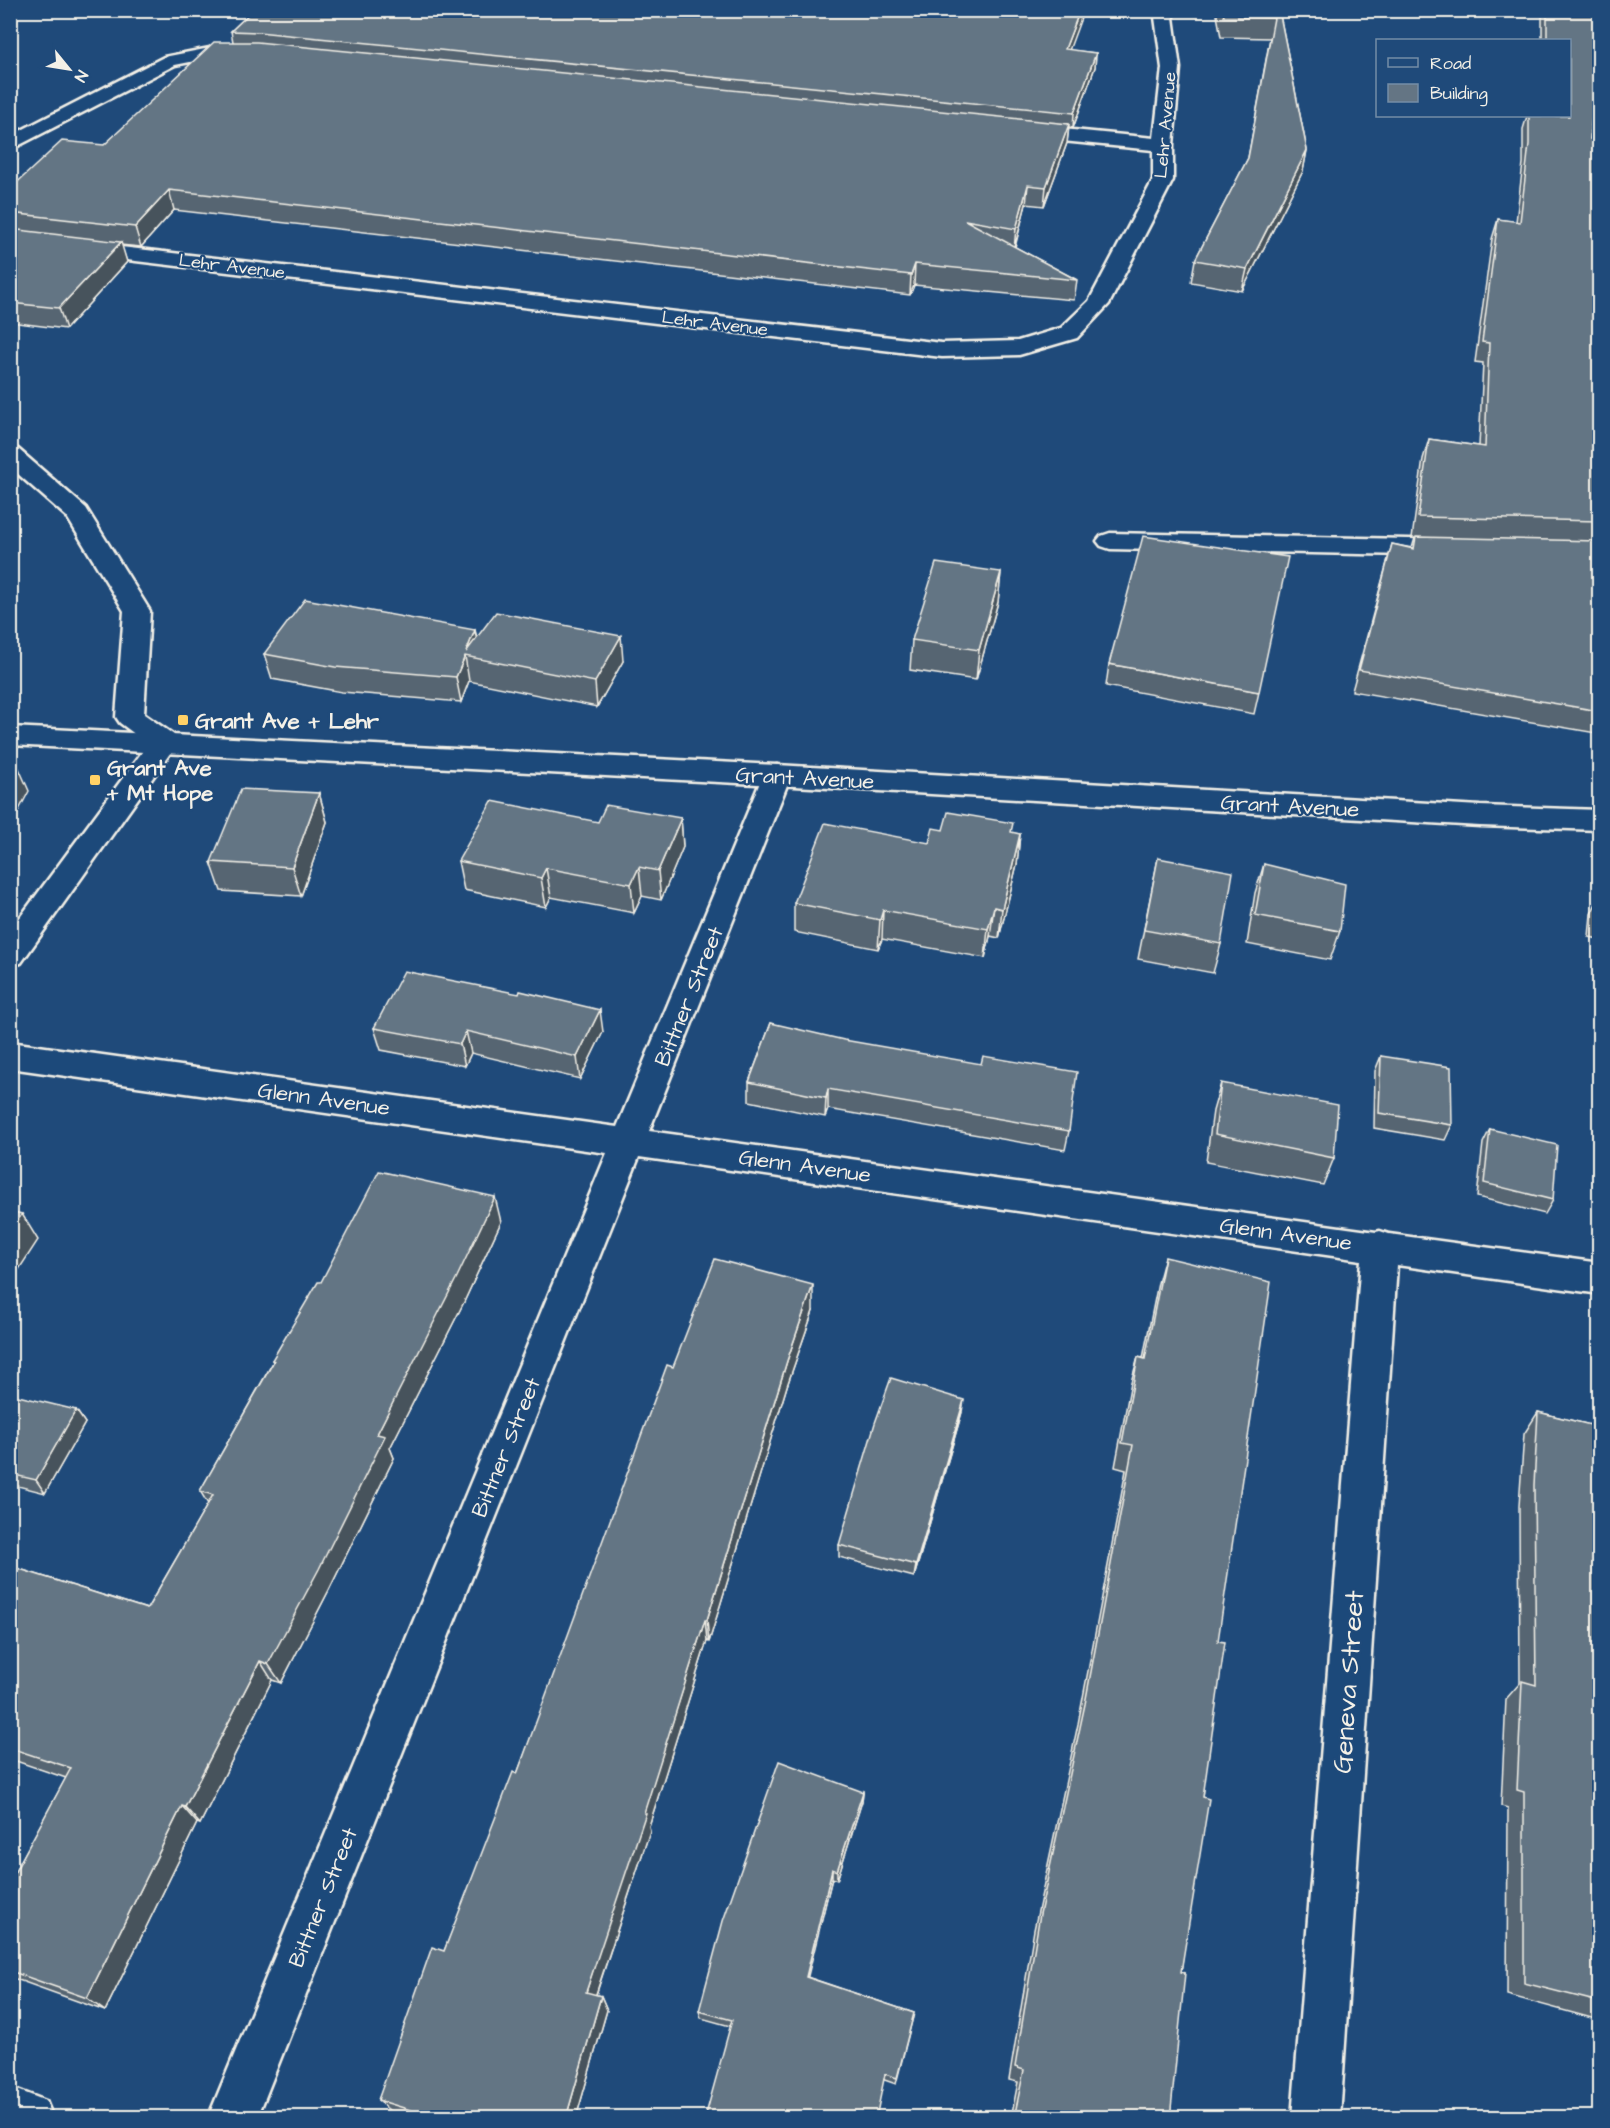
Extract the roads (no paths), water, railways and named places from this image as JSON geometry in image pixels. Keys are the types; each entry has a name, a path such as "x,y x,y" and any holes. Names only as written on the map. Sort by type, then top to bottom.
{"street":[{"name":"Lehr Avenue","path":"10,240 942,350 1019,348 1069,333 1098,304 1163,180 1163,145 1171,68 1162,10"},
{"path":"10,144 170,61 210,53 261,53"},
{"path":"1009,130 1163,145"},
{"path":"10,454 77,513 137,611 130,717 164,742 10,956"},
{"path":"1110,541 1475,549"},
{"name":"Grant Avenue","path":"10,736 164,742 777,775 1480,816 1599,820"},
{"name":"Bittner Street","path":"232,2118 777,775"},
{"name":"Glenn Avenue","path":"10,1054 1380,1246 1599,1279"},
{"name":"Geneva Street","path":"1316,2118 1380,1246"},
{"path":"10,2111 29,2118"}],"place":[{"name":"Grant Ave + Lehr","path":"183,720"},
{"name":"Grant Ave + Mt Hope","path":"95,780"}]}
